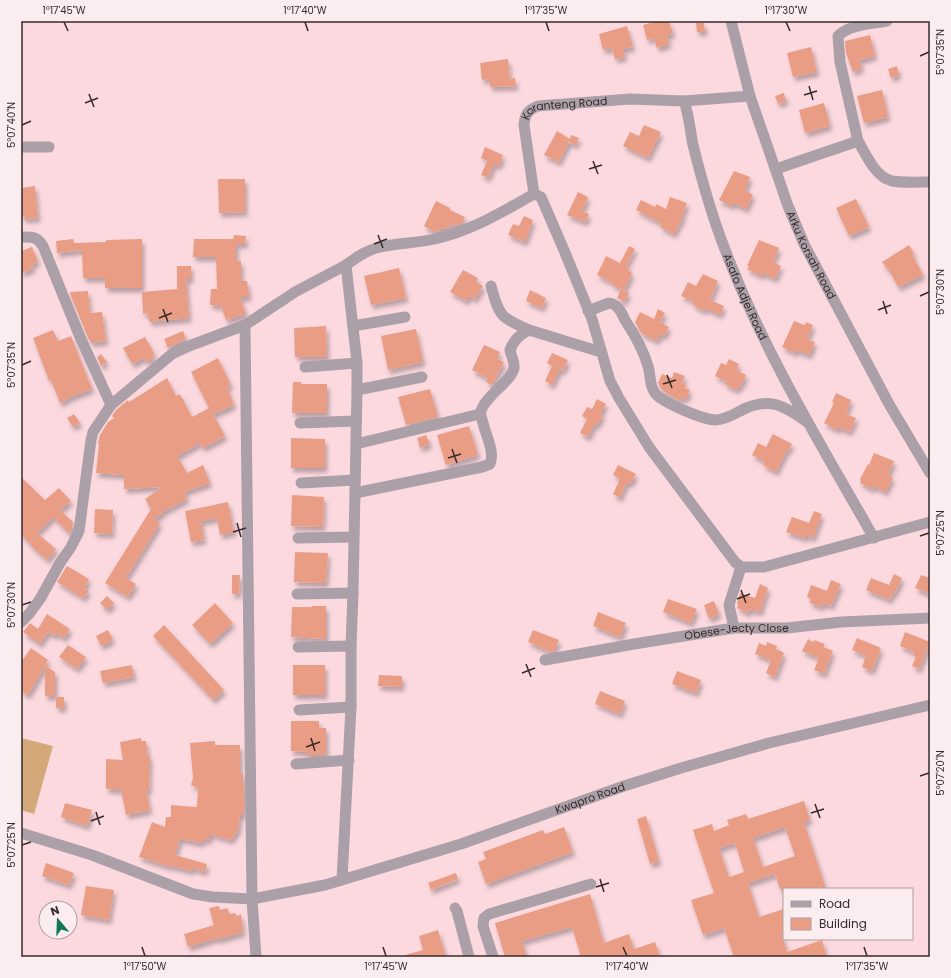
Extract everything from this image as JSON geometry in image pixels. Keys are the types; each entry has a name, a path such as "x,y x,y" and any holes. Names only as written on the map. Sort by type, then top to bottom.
{"street":[{"name":"Arku Korsah Road","path":"732,21 750,96 788,206 804,244 890,404 930,473"},
{"path":"887,21 844,26 838,36 840,62 858,141 876,169 883,176 892,181 930,182"},
{"path":"684,101 750,96"},
{"name":"Koranteng Road","path":"534,194 524,125 525,116 530,109 538,106 630,99 684,101"},
{"name":"Asafo Adjei Road","path":"684,101 689,114 690,130 706,196 726,253 767,344 808,423 874,538"},
{"path":"776,169 858,141"},
{"path":"21,147 49,147"},
{"path":"21,622 40,599 79,531 93,432 111,405 178,351 245,325 295,292 346,265 361,254 380,247 435,239 473,227 487,221 534,194 541,197 566,255 588,311 610,381 618,398 649,447 735,562 741,567 764,567 930,522"},
{"path":"21,237 32,237 39,240 43,246 80,337 111,405"},
{"path":"342,880 351,707 353,537 357,390 357,363 346,265"},
{"path":"491,286 498,308 506,318 529,330 601,352"},
{"path":"588,311 609,303 617,306 640,345 649,368 651,385 654,392 657,396 676,407 714,420 730,417 755,405 767,403 779,404 808,423"},
{"path":"353,326 405,317"},
{"path":"245,325 252,899 256,957"},
{"path":"355,493 482,467 490,464 492,459 491,451 480,414 483,405 514,368 514,362 510,350 512,344 515,339 529,330"},
{"path":"305,368 357,363"},
{"path":"357,390 422,377"},
{"path":"356,444 480,414"},
{"path":"300,423 356,422"},
{"path":"301,483 355,480"},
{"path":"298,538 353,537"},
{"path":"734,628 729,605 741,567"},
{"path":"297,594 353,593"},
{"name":"Obese-Jecty Close","path":"545,660 734,628 787,628 841,622 930,618"},
{"path":"298,647 351,646"},
{"name":"Kwapro Road","path":"21,833 92,855 193,894 213,897 252,899 325,885 461,844 624,786 770,742 930,705"},
{"path":"299,710 351,707"},
{"path":"296,764 349,760"},
{"path":"493,957 483,926 484,918 489,914 591,884"},
{"path":"455,908 469,957"}],"shaded area":[{"path":"21,738 53,746 34,814 21,810"}],"building":[{"path":"658,21 669,21 673,34 667,35 669,44 657,48 654,38 647,40 643,25"},
{"path":"696,23 704,23 705,32 697,32"},
{"path":"627,26 633,47 623,49 625,57 615,59 612,48 603,50 599,34"},
{"path":"870,35 875,56 859,60 862,68 853,72 846,53 845,41"},
{"path":"811,47 817,72 793,77 787,53"},
{"path":"508,59 510,79 515,78 516,86 490,87 489,79 482,80 480,63"},
{"path":"897,66 899,75 891,78 888,69"},
{"path":"882,90 888,117 864,123 857,96"},
{"path":"784,93 786,101 778,104 775,96"},
{"path":"824,103 830,126 805,133 799,110"},
{"path":"644,125 661,132 648,158 623,146 630,132 639,136"},
{"path":"557,131 570,139 571,135 579,138 576,145 569,142 559,162 544,155"},
{"path":"485,147 503,155 499,166 494,164 488,178 481,175 487,161 481,158"},
{"path":"734,171 750,177 745,190 753,195 746,209 734,203 732,206 719,200"},
{"path":"218,179 245,179 245,212 219,213"},
{"path":"35,186 38,218 25,219 25,216 21,217 21,188"},
{"path":"578,192 588,197 582,211 589,214 585,222 567,215"},
{"path":"670,197 687,203 682,216 683,217 674,234 660,227 662,224 636,210 641,200 655,207 656,204 666,209"},
{"path":"856,199 869,227 849,236 836,208"},
{"path":"436,201 465,217 462,223 455,226 450,224 449,228 440,228 439,231 435,232 424,226"},
{"path":"524,216 533,220 525,242 508,235 513,224 519,226"},
{"path":"234,235 246,236 245,244 236,244 236,261 241,261 241,281 247,281 249,297 240,297 246,314 226,320 221,306 210,305 211,289 217,289 216,257 193,257 194,239 233,239"},
{"path":"73,239 74,243 142,239 142,288 105,288 105,278 83,278 82,250 57,253 56,241"},
{"path":"759,240 779,248 773,262 781,266 775,279 763,273 761,276 747,269"},
{"path":"909,245 923,275 898,287 888,268 887,269 882,262"},
{"path":"629,246 635,249 626,266 630,268 628,271 632,273 624,290 612,285 613,283 597,275 606,256 620,263"},
{"path":"32,247 38,262 32,264 33,269 21,273 21,251"},
{"path":"177,266 191,266 191,279 186,279 189,318 149,322 148,313 143,314 142,292 177,289"},
{"path":"399,268 406,298 371,305 364,276"},
{"path":"463,270 478,278 476,282 483,286 475,299 469,296 466,301 450,292"},
{"path":"703,274 718,281 710,300 724,306 720,315 706,308 704,311 692,304 693,301 681,296 688,282 696,286"},
{"path":"621,289 629,293 624,302 617,298"},
{"path":"530,290 546,298 542,308 526,301"},
{"path":"88,291 90,313 102,312 106,341 91,343 70,294 70,292"},
{"path":"658,309 665,313 660,322 669,327 664,336 660,334 657,341 641,333 635,322 640,312 654,319"},
{"path":"794,321 805,325 806,322 813,325 807,339 815,342 809,355 797,350 795,353 782,347"},
{"path":"326,326 327,357 295,357 294,328"},
{"path":"416,329 423,362 388,370 381,336"},
{"path":"53,330 58,341 71,336 92,389 68,398 60,403 51,380 49,381 33,338"},
{"path":"183,331 186,339 168,348 164,339"},
{"path":"145,337 154,353 152,354 154,357 147,362 144,358 132,364 123,348"},
{"path":"484,345 500,352 497,359 504,362 492,385 486,382 488,378 472,370"},
{"path":"552,353 568,360 563,371 560,369 552,385 545,381 552,366 547,363"},
{"path":"101,354 107,362 101,366 97,357"},
{"path":"218,358 231,385 227,387 234,405 213,414 225,436 203,448 200,443 177,456 187,473 203,465 210,483 184,492 187,499 162,512 163,513 154,519 160,523 126,578 136,584 128,597 105,583 151,509 145,499 162,487 124,489 124,475 96,473 100,435 108,422 114,418 112,416 116,410 128,400 129,402 167,378 176,396 180,394 192,417 209,408 191,372"},
{"path":"729,359 739,364 736,370 746,375 740,387 736,390 725,384 726,381 715,376 721,363 726,365"},
{"path":"674,372 685,376 682,383 686,385 685,388 690,390 686,399 681,397 680,401 663,391 658,383 662,374 672,378"},
{"path":"293,382 301,382 301,384 327,384 327,413 292,413"},
{"path":"430,389 438,417 406,425 398,397"},
{"path":"836,393 851,400 846,414 856,418 850,432 838,427 837,430 824,423 834,403 832,402"},
{"path":"597,399 606,404 600,414 603,415 597,425 595,423 588,437 580,433 587,419 582,416 587,407 592,409"},
{"path":"74,414 80,423 73,427 67,418"},
{"path":"469,426 478,455 446,465 437,435"},
{"path":"773,434 792,444 788,451 787,450 776,472 763,465 764,461 752,455 758,443 766,447"},
{"path":"426,435 430,444 420,448 417,438"},
{"path":"291,438 325,439 325,468 291,468"},
{"path":"874,453 894,461 888,475 893,478 885,492 874,486 872,489 860,483 860,479 868,464 869,465"},
{"path":"618,465 636,474 630,484 627,482 620,498 613,494 620,479 613,475"},
{"path":"21,477 45,500 59,488 71,501 60,510 73,522 72,529 69,533 53,517 37,533 56,549 47,560 21,535"},
{"path":"292,495 324,497 323,527 291,526"},
{"path":"228,502 234,532 220,535 217,518 201,521 204,540 191,542 185,511"},
{"path":"95,509 113,510 112,534 94,533"},
{"path":"814,511 822,514 813,538 806,535 805,538 786,532 792,517 809,523"},
{"path":"295,552 328,553 326,583 294,582"},
{"path":"67,566 89,579 84,588 89,591 83,598 57,582"},
{"path":"894,574 902,578 890,600 866,590 871,578 889,585"},
{"path":"232,575 240,575 239,594 232,594"},
{"path":"921,575 930,578 930,594 915,588"},
{"path":"831,580 841,584 831,606 823,603 822,607 810,603 811,599 807,597 811,585 827,591"},
{"path":"760,584 768,588 760,612 750,609 748,613 737,608 740,593 755,598"},
{"path":"107,596 114,603 107,610 100,603"},
{"path":"668,599 697,609 691,623 663,612"},
{"path":"714,601 719,614 709,619 704,605"},
{"path":"215,603 233,623 210,644 192,625"},
{"path":"326,606 326,639 291,637 292,607"},
{"path":"598,612 626,623 620,637 593,626"},
{"path":"47,614 70,629 64,638 56,633 54,636 48,632 40,644 23,632 30,623 38,629"},
{"path":"164,625 224,690 213,700 153,636"},
{"path":"108,630 113,640 101,646 96,636"},
{"path":"533,630 559,640 554,651 551,652 528,642"},
{"path":"905,632 930,642 919,669 912,666 916,657 913,655 914,652 900,646"},
{"path":"857,638 881,648 872,671 862,667 866,656 852,650"},
{"path":"808,639 813,642 814,640 825,644 823,647 833,651 824,674 814,670 819,658 802,651"},
{"path":"767,642 777,646 776,649 784,653 775,677 766,673 771,660 755,654 759,643 766,646"},
{"path":"68,645 86,657 77,669 59,657"},
{"path":"31,648 48,660 45,665 55,672 55,696 45,696 45,666 28,695 21,691 21,662"},
{"path":"132,665 134,677 103,683 100,671"},
{"path":"293,665 325,665 325,695 293,695"},
{"path":"677,671 701,680 696,693 672,684"},
{"path":"379,675 402,676 402,687 378,686"},
{"path":"600,691 625,701 620,714 595,704"},
{"path":"56,697 64,697 64,708 56,708"},
{"path":"291,721 319,721 319,728 326,728 326,755 306,755 306,752 291,751"},
{"path":"141,738 141,741 146,741 148,757 150,756 149,790 146,790 150,810 126,815 121,790 106,789 106,759 123,760 120,742"},
{"path":"215,741 215,745 240,745 240,774 243,774 244,786 244,815 240,815 238,830 231,840 210,834 210,840 204,839 202,843 180,839 175,855 207,864 205,872 192,868 192,871 171,867 139,857 152,822 165,827 166,817 171,817 171,805 197,807 198,788 191,785 193,778 190,743"},
{"path":"804,801 810,820 804,822 826,888 780,889 775,874 748,883 759,917 783,909 783,931 781,932 787,952 822,940 827,957 734,957 724,928 703,935 691,900 714,893 693,830 712,824 714,831 729,825 727,820 746,814 748,819","holes":["785,827 795,856 763,867 753,838","735,843 744,872 729,877 719,848"]},
{"path":"65,803 92,810 87,826 61,817"},
{"path":"646,816 659,861 650,864 637,819"},
{"path":"564,827 573,852 486,884 478,862 486,859 483,852 543,830 545,834"},
{"path":"46,863 74,873 69,885 42,876"},
{"path":"456,873 458,879 431,890 428,883"},
{"path":"86,886 114,890 109,920 81,915"},
{"path":"590,894 604,943 629,934 634,949 655,942 660,957 581,957 572,927 522,941 527,957 505,957 495,923"},
{"path":"219,906 220,910 227,908 230,914 235,913 237,916 241,914 243,932 188,947 184,934 214,925 209,908"},
{"path":"438,930 446,957 406,957 405,955 423,950 419,936"}]}
